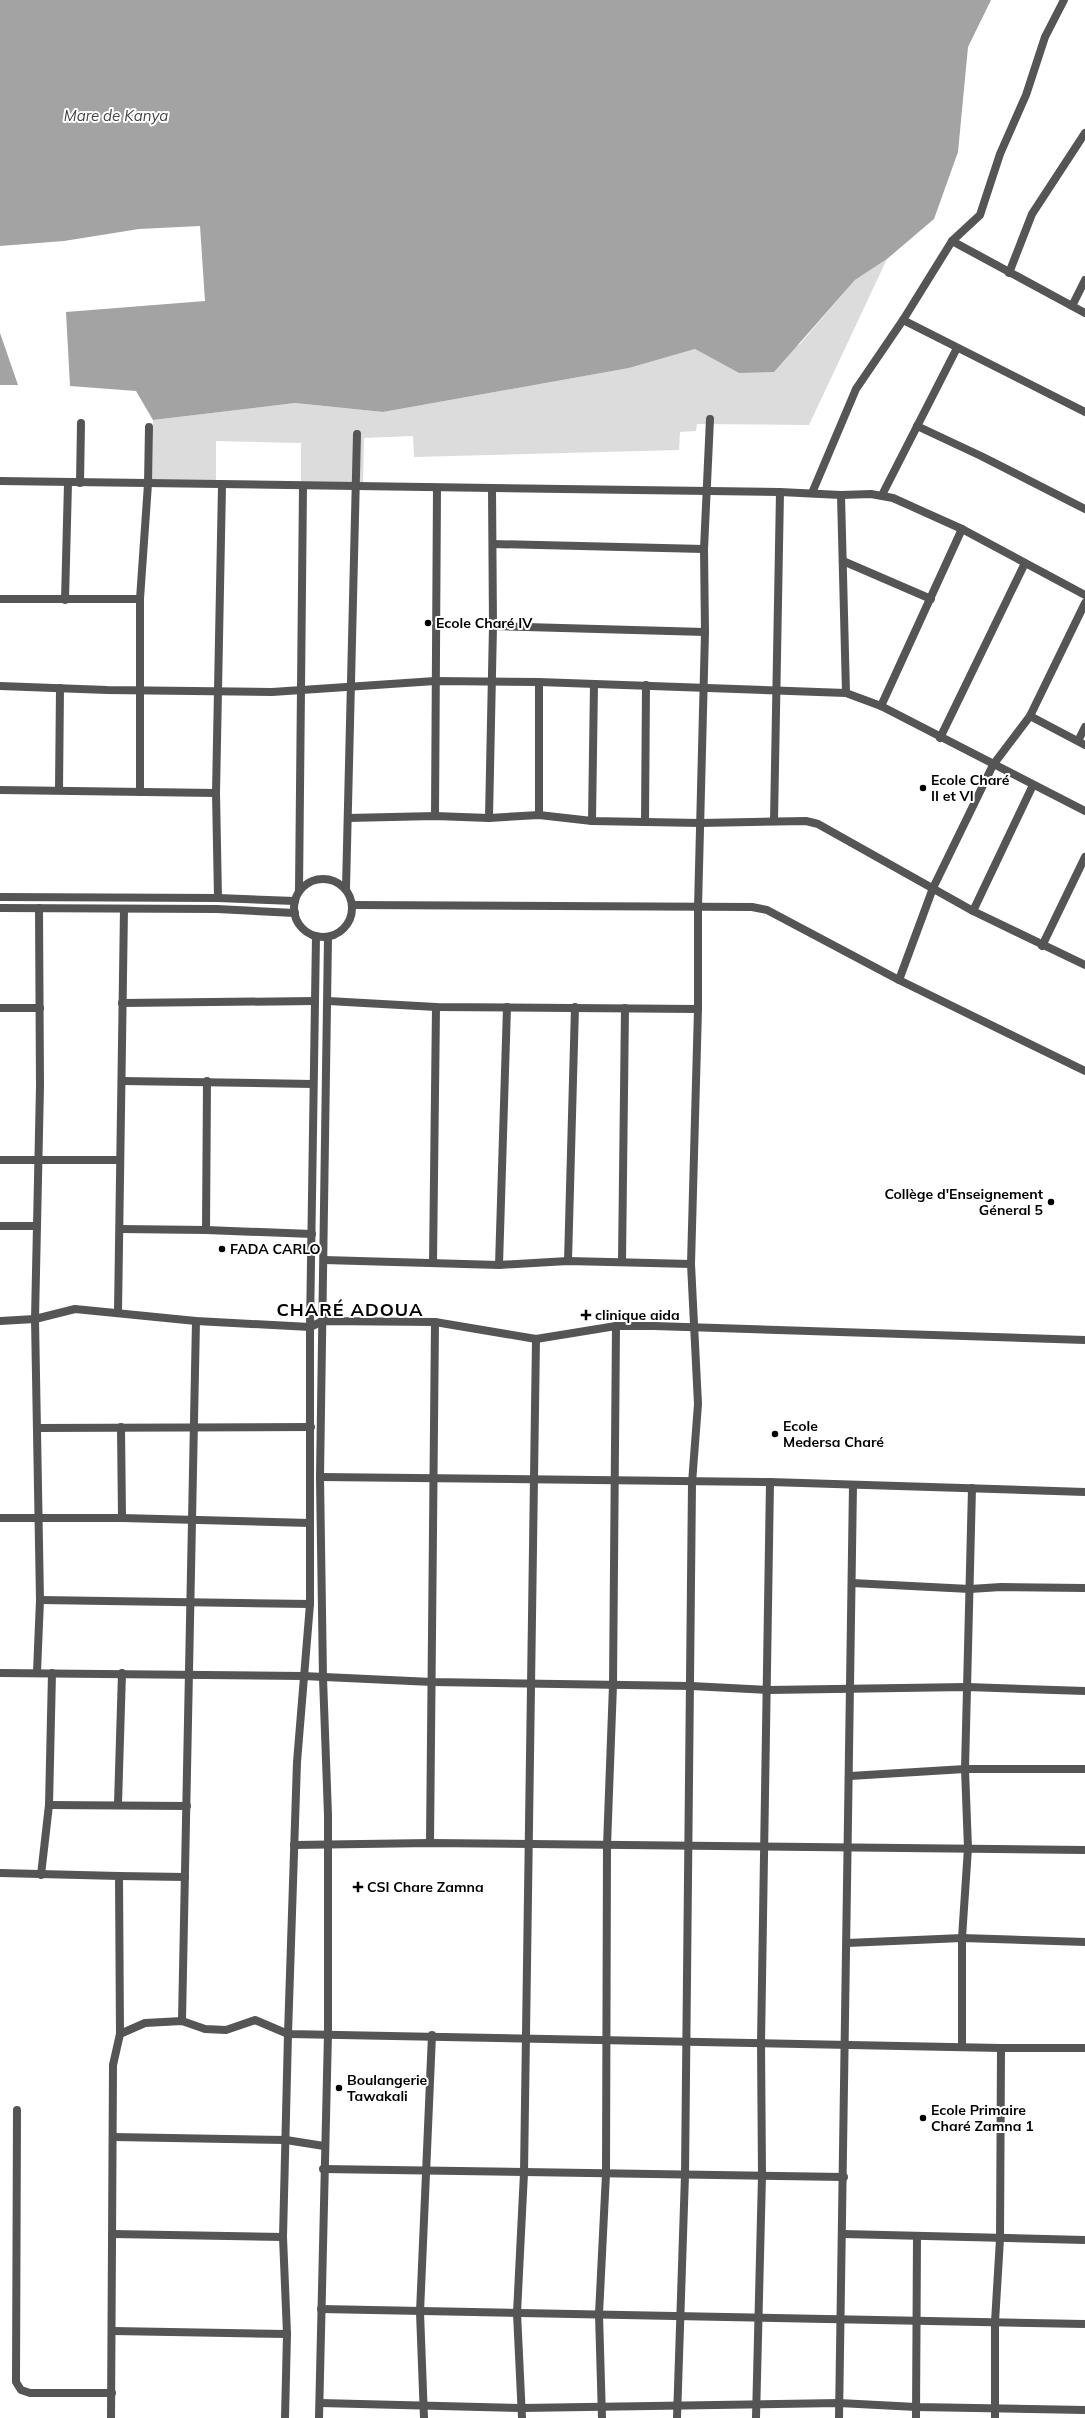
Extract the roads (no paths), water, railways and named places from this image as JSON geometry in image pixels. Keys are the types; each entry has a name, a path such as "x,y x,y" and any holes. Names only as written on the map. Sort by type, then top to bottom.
{"street":[{"path":"812,493 854,391 903,320 952,241 980,216 1000,154 1026,95 1045,37 1064,0"},
{"path":"1009,273 1032,214 1085,133"},
{"path":"952,241 1085,313"},
{"path":"1072,306 1085,280"},
{"path":"903,320 1085,412"},
{"path":"882,495 958,348"},
{"path":"677,2418 685,2175 692,1482 698,1404 691,1264 698,1009 698,908 705,632 704,549 710,420"},
{"path":"80,423 80,484"},
{"path":"917,426 981,456 1085,509"},
{"path":"140,792 140,599 148,484 149,427"},
{"path":"302,486 299,891 295,901 295,914 302,928 316,936 328,937 345,928 351,918 353,905 346,888 357,434"},
{"path":"0,481 80,484 492,488 882,495 893,498 962,529 1085,595"},
{"path":"65,600 68,483"},
{"path":"218,898 216,793 220,690 222,486"},
{"path":"435,816 437,488"},
{"path":"489,818 493,626 492,488"},
{"path":"774,821 775,689 780,492"},
{"path":"841,495 846,693"},
{"path":"881,706 962,529"},
{"path":"493,544 704,549"},
{"path":"843,561 931,599"},
{"path":"940,738 1025,563"},
{"path":"0,599 140,599"},
{"path":"899,980 933,888 993,765 1030,716 1085,603"},
{"path":"493,626 705,632"},
{"path":"0,686 272,692 435,681 704,686 846,693 881,706 940,738 1085,811"},
{"path":"539,682 539,815"},
{"path":"592,821 594,684"},
{"path":"646,685 646,822"},
{"path":"59,790 60,688"},
{"path":"1030,716 1081,743 1085,727"},
{"path":"973,911 1033,785"},
{"path":"0,790 216,793"},
{"path":"348,818 435,816 489,818 539,815 592,821 700,823 774,821 818,824 973,911 1042,946 1085,965"},
{"path":"1042,946 1085,857"},
{"path":"299,891 308,883 319,878 331,879 346,888"},
{"path":"0,896 218,898 295,901"},
{"path":"353,905 698,908 752,907 767,910 899,980 1085,1071"},
{"path":"0,908 217,909 295,914"},
{"path":"37,1672 40,1600 37,1519 35,1319 40,1008 39,908"},
{"path":"118,1312 120,1229 119,1160 122,1081 124,909"},
{"path":"285,2418 287,2334 283,2237 288,2034 297,1762 310,1604 310,1327 316,936"},
{"path":"320,2418 320,2309 328,2033 328,1815 323,1678 320,1477 328,937"},
{"path":"122,1003 315,1001"},
{"path":"328,1001 436,1006 698,1009"},
{"path":"433,1263 436,1006"},
{"path":"499,1265 507,1007"},
{"path":"568,1261 574,1007"},
{"path":"0,1008 40,1008"},
{"path":"622,1261 626,1008"},
{"path":"122,1081 207,1081 313,1084"},
{"path":"206,1230 207,1081"},
{"path":"0,1160 119,1160"},
{"path":"0,1226 36,1226"},
{"path":"120,1229 206,1230 312,1234"},
{"path":"324,1260 499,1265 568,1261 622,1261 691,1264"},
{"path":"0,1321 35,1319 74,1309 118,1312 196,1321 310,1327 323,1321 435,1322 536,1339 616,1326 1085,1340"},
{"path":"182,2021 196,1321"},
{"path":"430,1843 435,1478 435,1322"},
{"path":"602,2418 599,2314 606,2174 608,2039 607,1846 613,1685 616,1326"},
{"path":"522,2418 517,2313 524,2173 536,1339"},
{"path":"37,1428 194,1426 311,1427"},
{"path":"121,1427 122,1518"},
{"path":"320,1477 533,1481 614,1480 770,1482 1085,1492"},
{"path":"756,2418 762,2176 761,2043 766,1848 770,1482"},
{"path":"839,2418 846,2044 853,1485"},
{"path":"962,2047 962,1938 968,1848 965,1769 972,1488"},
{"path":"0,1518 122,1518 310,1523"},
{"path":"852,1583 970,1590 1001,1587 1085,1588"},
{"path":"40,1600 190,1601 310,1604"},
{"path":"0,1673 37,1672 304,1676 432,1682 691,1686 768,1690 967,1687 1085,1691"},
{"path":"42,1875 49,1805 52,1673"},
{"path":"118,1804 122,1673"},
{"path":"850,1776 965,1769 1085,1769"},
{"path":"49,1805 118,1804 186,1806"},
{"path":"294,1845 430,1843 766,1848 968,1848 1085,1850"},
{"path":"0,1873 185,1877"},
{"path":"111,2418 113,2331 113,2065 120,2034 118,1876"},
{"path":"847,1943 962,1938 1085,1942"},
{"path":"120,2034 145,2023 182,2021 205,2029 226,2030 255,2020 288,2034 328,2033 1001,2048 1085,2048"},
{"path":"424,2418 420,2312 432,2035"},
{"path":"996,2418 995,2322 1000,2239 1001,2048"},
{"path":"17,2110 16,2382 21,2390 30,2394 112,2393"},
{"path":"113,2137 286,2140 324,2146"},
{"path":"324,2169 427,2172 844,2177"},
{"path":"112,2234 283,2237"},
{"path":"842,2234 1085,2240"},
{"path":"916,2418 917,2236"},
{"path":"320,2309 1085,2324"},
{"path":"113,2331 287,2334"},
{"path":"320,2402 522,2408 839,2403 916,2407 1085,2410"}],"water":[{"name":"Mare de Kanya","path":"0,0 991,0 968,47 958,152 934,219 887,259 855,280 774,372 739,373 695,349 629,368 383,412 295,403 153,420 136,391 70,386 66,312 205,301 200,226 139,229 64,241 0,246"},
{"path":"0,333 18,385 0,385"}],"place":[{"name":"Ecole Charé IV","path":"428,623"},
{"name":"Ecole Charé II et VI","path":"923,788"},
{"name":"Collège d'Enseignement Géneral 5","path":"1051,1202"},
{"name":"FADA CARLO","path":"222,1249"},
{"name":"clinique aida","path":"586,1315"},
{"name":"Ecole Medersa Charé","path":"775,1434"},
{"name":"CSI Chare Zamna","path":"358,1887"},
{"name":"Boulangerie Tawakali","path":"339,2088"},
{"name":"Ecole Primaire Charé Zamna 1","path":"923,2118"}],"district":[{"name":"CHARÉ ADOUA","path":"350,1310"}]}
